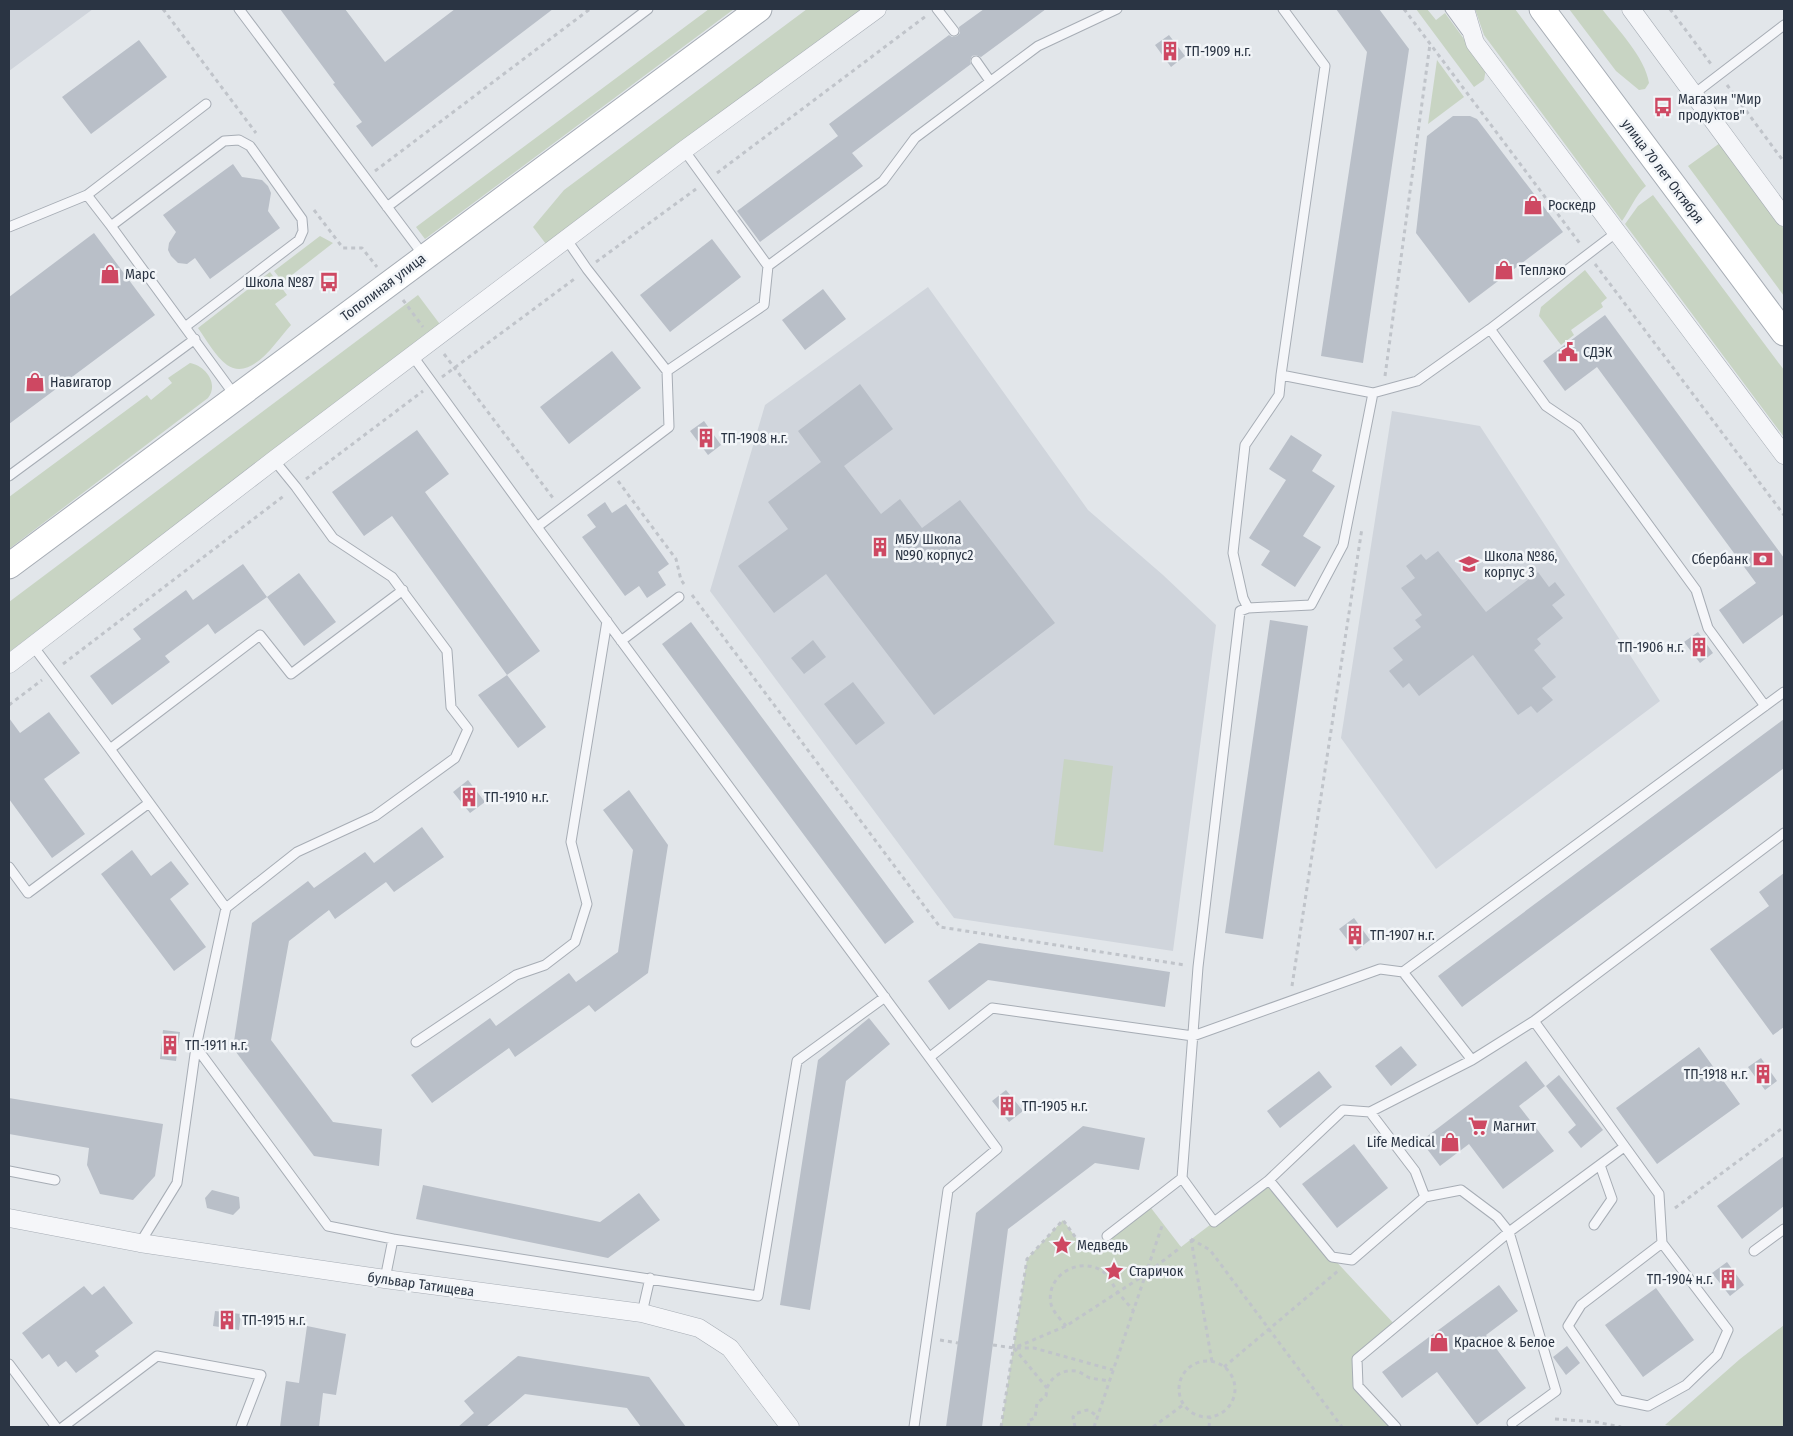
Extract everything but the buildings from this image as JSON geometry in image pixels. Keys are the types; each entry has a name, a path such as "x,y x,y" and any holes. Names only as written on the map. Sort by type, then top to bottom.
{"main road":[{"name":"Тополиная улица","path":"9,566 759,9"},
{"name":"улица 70 лет Октября","path":"1542,9 1784,333"}],"street":[{"path":"9,664 412,355 684,150 877,9"},
{"path":"1464,9 1475,43 1784,456"},
{"path":"1631,9 1784,217"},
{"name":"бульвар Татищева","path":"9,1218 140,1243 385,1279 642,1313 699,1328 730,1348 790,1427"}],"lane":[{"path":"239,9 424,256"},
{"path":"387,207 648,9"},
{"path":"938,9 954,31"},
{"path":"768,266 883,181 915,138 990,81 1038,46 1117,9"},
{"path":"1248,608 1243,598 1233,553 1244,445 1279,395 1325,66 1283,9"},
{"path":"1450,9 1475,43"},
{"path":"1694,94 1784,26"},
{"path":"976,61 990,81"},
{"path":"9,225 87,195 206,104"},
{"path":"111,226 224,141 239,140 250,146 302,219 303,231 299,240 185,327"},
{"path":"667,371 764,305 768,266 684,150"},
{"path":"87,195 236,398"},
{"path":"1281,376 1372,393 1418,381 1490,329 1617,232"},
{"path":"537,527 669,427 667,371 566,240"},
{"path":"1490,329 1546,406 1577,427 1594,450 1696,590 1708,628 1765,706"},
{"path":"9,476 194,339"},
{"path":"412,355 997,1149 948,1190 914,1427"},
{"path":"1372,393 1343,545 1311,605 1248,608 1240,611 1198,967 1182,1178 1214,1222 1269,1180 1344,1110 1370,1112 1472,1060 1534,1020 1784,833"},
{"path":"140,1243 177,1183 196,1047 226,908 297,852 375,816 455,758 468,729 451,707 447,651 392,577 333,538 274,460"},
{"path":"110,749 260,635 290,674 402,590"},
{"path":"621,641 679,597"},
{"path":"416,1042 516,975 545,965 575,942 587,904 571,842 607,622"},
{"path":"33,646 226,908"},
{"path":"930,1057 992,1008 1193,1036 1380,969 1403,972 1784,692"},
{"path":"9,867 28,893 149,803"},
{"path":"1403,972 1472,1060"},
{"path":"196,1047 328,1226 393,1240 758,1296 797,1061 885,996"},
{"path":"1534,1020 1659,1194 1662,1243 1728,1330 1717,1355 1686,1385 1648,1406 1619,1400 1568,1326 1581,1305 1662,1243"},
{"path":"1370,1112 1414,1172 1425,1198"},
{"path":"1396,1427 1358,1386 1357,1359 1509,1232 1624,1146"},
{"path":"1594,1225 1612,1198 1600,1165"},
{"path":"9,1171 55,1180"},
{"path":"1107,1236 1182,1178"},
{"path":"1269,1180 1332,1256 1352,1260 1425,1198 1461,1190 1497,1217 1509,1232 1556,1391 1512,1423"},
{"path":"1754,1251 1784,1229"},
{"path":"385,1279 393,1240"},
{"path":"642,1313 650,1278"},
{"path":"63,1427 157,1356 260,1375 242,1427"},
{"path":"9,1364 56,1427"}],"path":[{"path":"163,9 259,136"},
{"path":"365,178 590,9"},
{"path":"9,705 434,383 456,369 928,15"},
{"path":"313,208 342,248 362,248 390,282 561,508"},
{"path":"611,471 676,559 681,580 940,927 1198,967"},
{"path":"1675,1208 1784,1127"},
{"path":"1002,1427 1026,1259 1063,1220 1086,1252 1107,1236"},
{"path":"1094,1427 1163,1223"},
{"path":"1212,1362 1191,1239 1210,1250 1342,1427"},
{"path":"1014,1348 1066,1326 1146,1274 1180,1247"},
{"path":"1224,1367 1352,1260"},
{"path":"1066,1326 1051,1306 1051,1293 1053,1285 1059,1276 1070,1268 1087,1265 1100,1269 1133,1311"},
{"path":"993,1345 1034,1348 1114,1370"},
{"path":"1014,1348 1047,1388"},
{"path":"1199,1362 1212,1362 1224,1367 1234,1382 1235,1390 1229,1407 1222,1413 1210,1417 1197,1416 1189,1411 1180,1397 1179,1388 1180,1379 1185,1372 1199,1362"},
{"path":"1029,1427 1028,1421 1035,1418 1037,1403 1046,1396 1050,1380 1056,1375 1075,1371 1089,1378 1110,1381"},
{"path":"1154,1427 1184,1405"},
{"path":"1075,1427 1073,1417 1076,1413 1089,1410 1098,1417"},
{"path":"1209,1427 1210,1417"},
{"path":"1556,1419 1596,1422 1621,1427"}],"shaded area":[{"path":"9,9 93,9 9,71"},
{"path":"928,287 1088,510 1163,575 1216,625 1173,951 954,918 710,591 765,405"},
{"name":"Школа №86, корпус 3","path":"1392,411 1480,426 1660,701 1436,869 1341,738"}],"green space":[{"path":"709,9 734,9 425,239 416,227"},
{"path":"807,9 872,9 549,248 533,227 564,190"},
{"path":"1416,9 1427,9 1436,20 1445,13 1486,69 1484,80 1474,87"},
{"path":"1475,9 1515,9 1646,186 1642,189 1622,221 1484,35"},
{"path":"1569,9 1602,9 1630,44 1642,63 1649,83 1645,89 1639,90 1616,71"},
{"path":"1437,60 1464,97 1428,124"},
{"path":"1720,143 1784,229 1784,296 1688,166"},
{"path":"1653,195 1784,370 1784,437 1625,224 1638,206"},
{"path":"320,236 333,243 283,282 274,271"},
{"path":"1585,270 1607,298 1601,303 1603,307 1571,330 1574,335 1561,345 1539,316 1541,307"},
{"path":"270,272 287,295 275,304 291,325 271,349 255,364 246,368 236,369 223,361 198,328"},
{"path":"418,295 442,327 9,652 9,602"},
{"path":"190,363 201,368 209,376 212,387 208,398 9,549 9,497 147,395 151,400 172,383 168,378"},
{"path":"1064,759 1113,766 1103,852 1054,845"},
{"path":"1269,1180 1332,1257 1396,1326 1357,1359 1358,1386 1396,1427 1001,1427 1027,1259 1063,1220 1086,1252 1148,1204 1181,1247"},
{"path":"1784,1325 1784,1427 1677,1427 1665,1425 1740,1359"}],"place":[{"name":"ТП-1909 н.г.","path":"1170,51"},
{"name":"Магазин \"Мир продуктов\"","path":"1663,107"},
{"name":"Роскедр","path":"1533,205"},
{"name":"Теплэко","path":"1504,270"},
{"name":"Марс","path":"110,274"},
{"name":"Школа №87","path":"329,282"},
{"name":"СДЭК","path":"1568,352"},
{"name":"Навигатор","path":"35,382"},
{"name":"ТП-1908 н.г.","path":"706,438"},
{"name":"МБУ Школа №90 корпус2","path":"880,547"},
{"name":"Сбербанк","path":"1763,559"},
{"name":"Школа №86, корпус 3","path":"1469,564"},
{"name":"ТП-1906 н.г.","path":"1699,647"},
{"name":"ТП-1910 н.г.","path":"469,797"},
{"name":"ТП-1907 н.г.","path":"1355,935"},
{"name":"ТП-1911 н.г.","path":"170,1045"},
{"name":"ТП-1918 н.г.","path":"1763,1074"},
{"name":"ТП-1905 н.г.","path":"1007,1106"},
{"name":"Магнит","path":"1478,1126"},
{"name":"Life Medical","path":"1450,1142"},
{"name":"Медведь","path":"1062,1245"},
{"name":"Старичок","path":"1114,1271"},
{"name":"ТП-1904 н.г.","path":"1728,1279"},
{"name":"ТП-1915 н.г.","path":"227,1320"},
{"name":"Красное & Белое","path":"1439,1342"}]}
